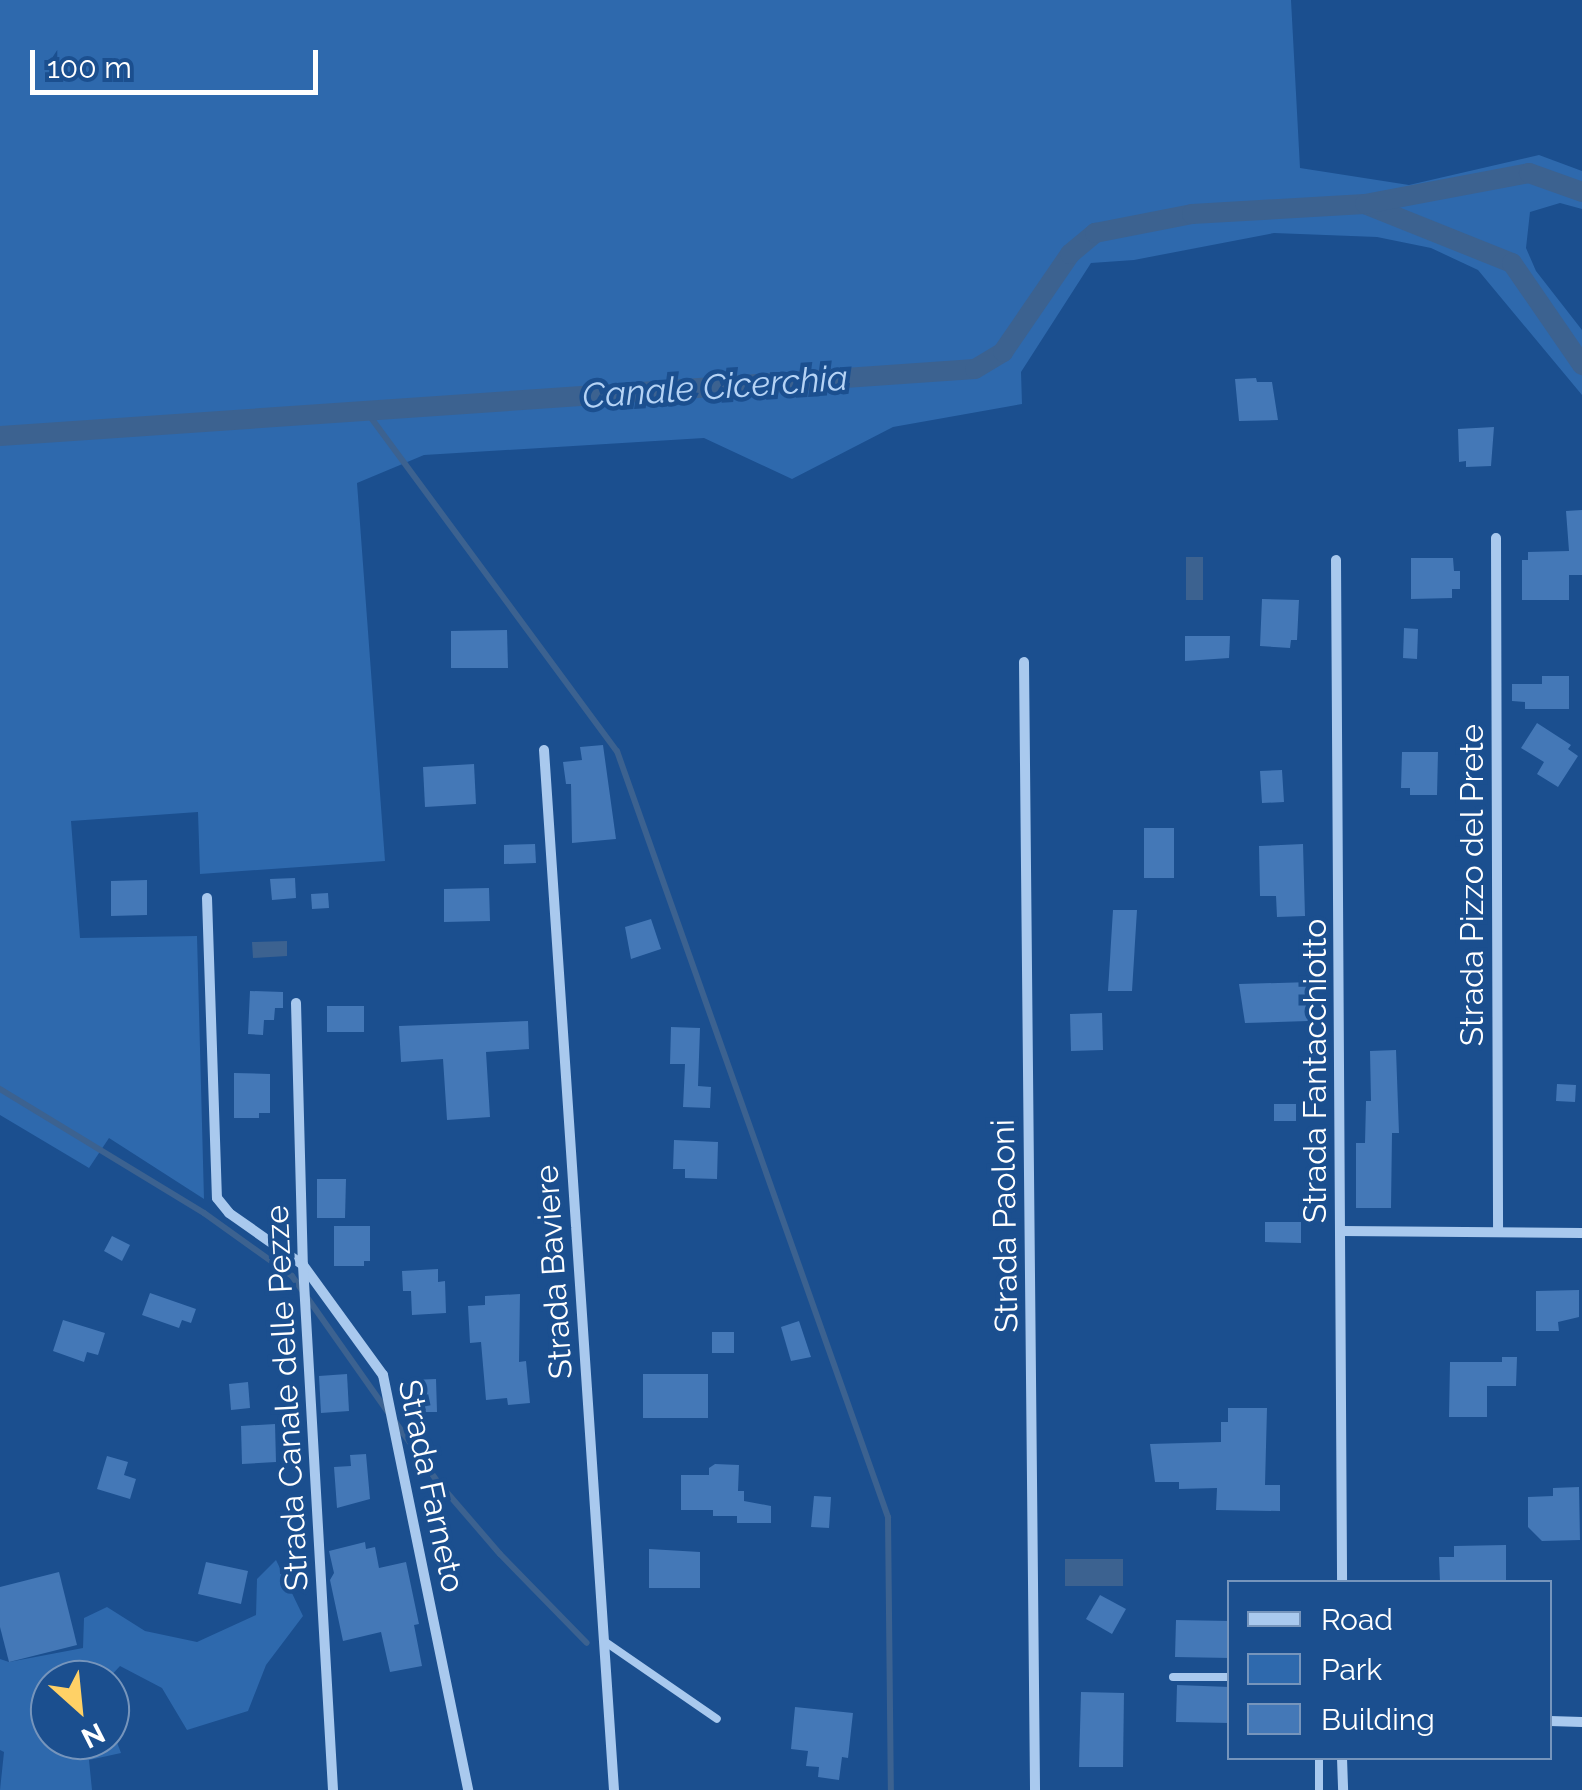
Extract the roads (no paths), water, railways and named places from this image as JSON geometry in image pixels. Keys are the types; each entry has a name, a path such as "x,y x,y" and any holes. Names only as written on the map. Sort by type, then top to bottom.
{"street":[{"name":"Strada Pizzo del Prete","path":"1496,538 1498,1232"},
{"name":"Strada Fantacchiotto","path":"1336,560 1342,1580"},
{"name":"Strada Paoloni","path":"1024,662 1035,1790"},
{"name":"Strada Baviere","path":"544,750 614,1790"},
{"name":"Strada Farneto","path":"206,898 214,1190 230,1213 302,1265 375,1361 392,1409 468,1790"},
{"name":"Strada Canale delle Pezze","path":"296,1003 302,1265 333,1790"},
{"path":"1342,1231 1582,1233"},
{"path":"1552,1722 1582,1722"},
{"path":"1342,1760 1343,1790"}],"lane":[{"path":"604,1641 717,1718"},
{"path":"1173,1677 1227,1677"},
{"path":"1319,1760 1319,1790"}],"waterway":[{"name":"Canale Cicerchia","path":"0,436 975,369 1003,352 1070,254 1095,233 1192,214 1365,204 1529,173 1582,192"},
{"path":"1367,205 1512,263 1582,365"},
{"path":"366,411 617,751 888,1517 891,1790"},
{"path":"0,1089 204,1213 292,1276 388,1412"},
{"path":"396,1423 437,1481 500,1554 587,1643"}]}
